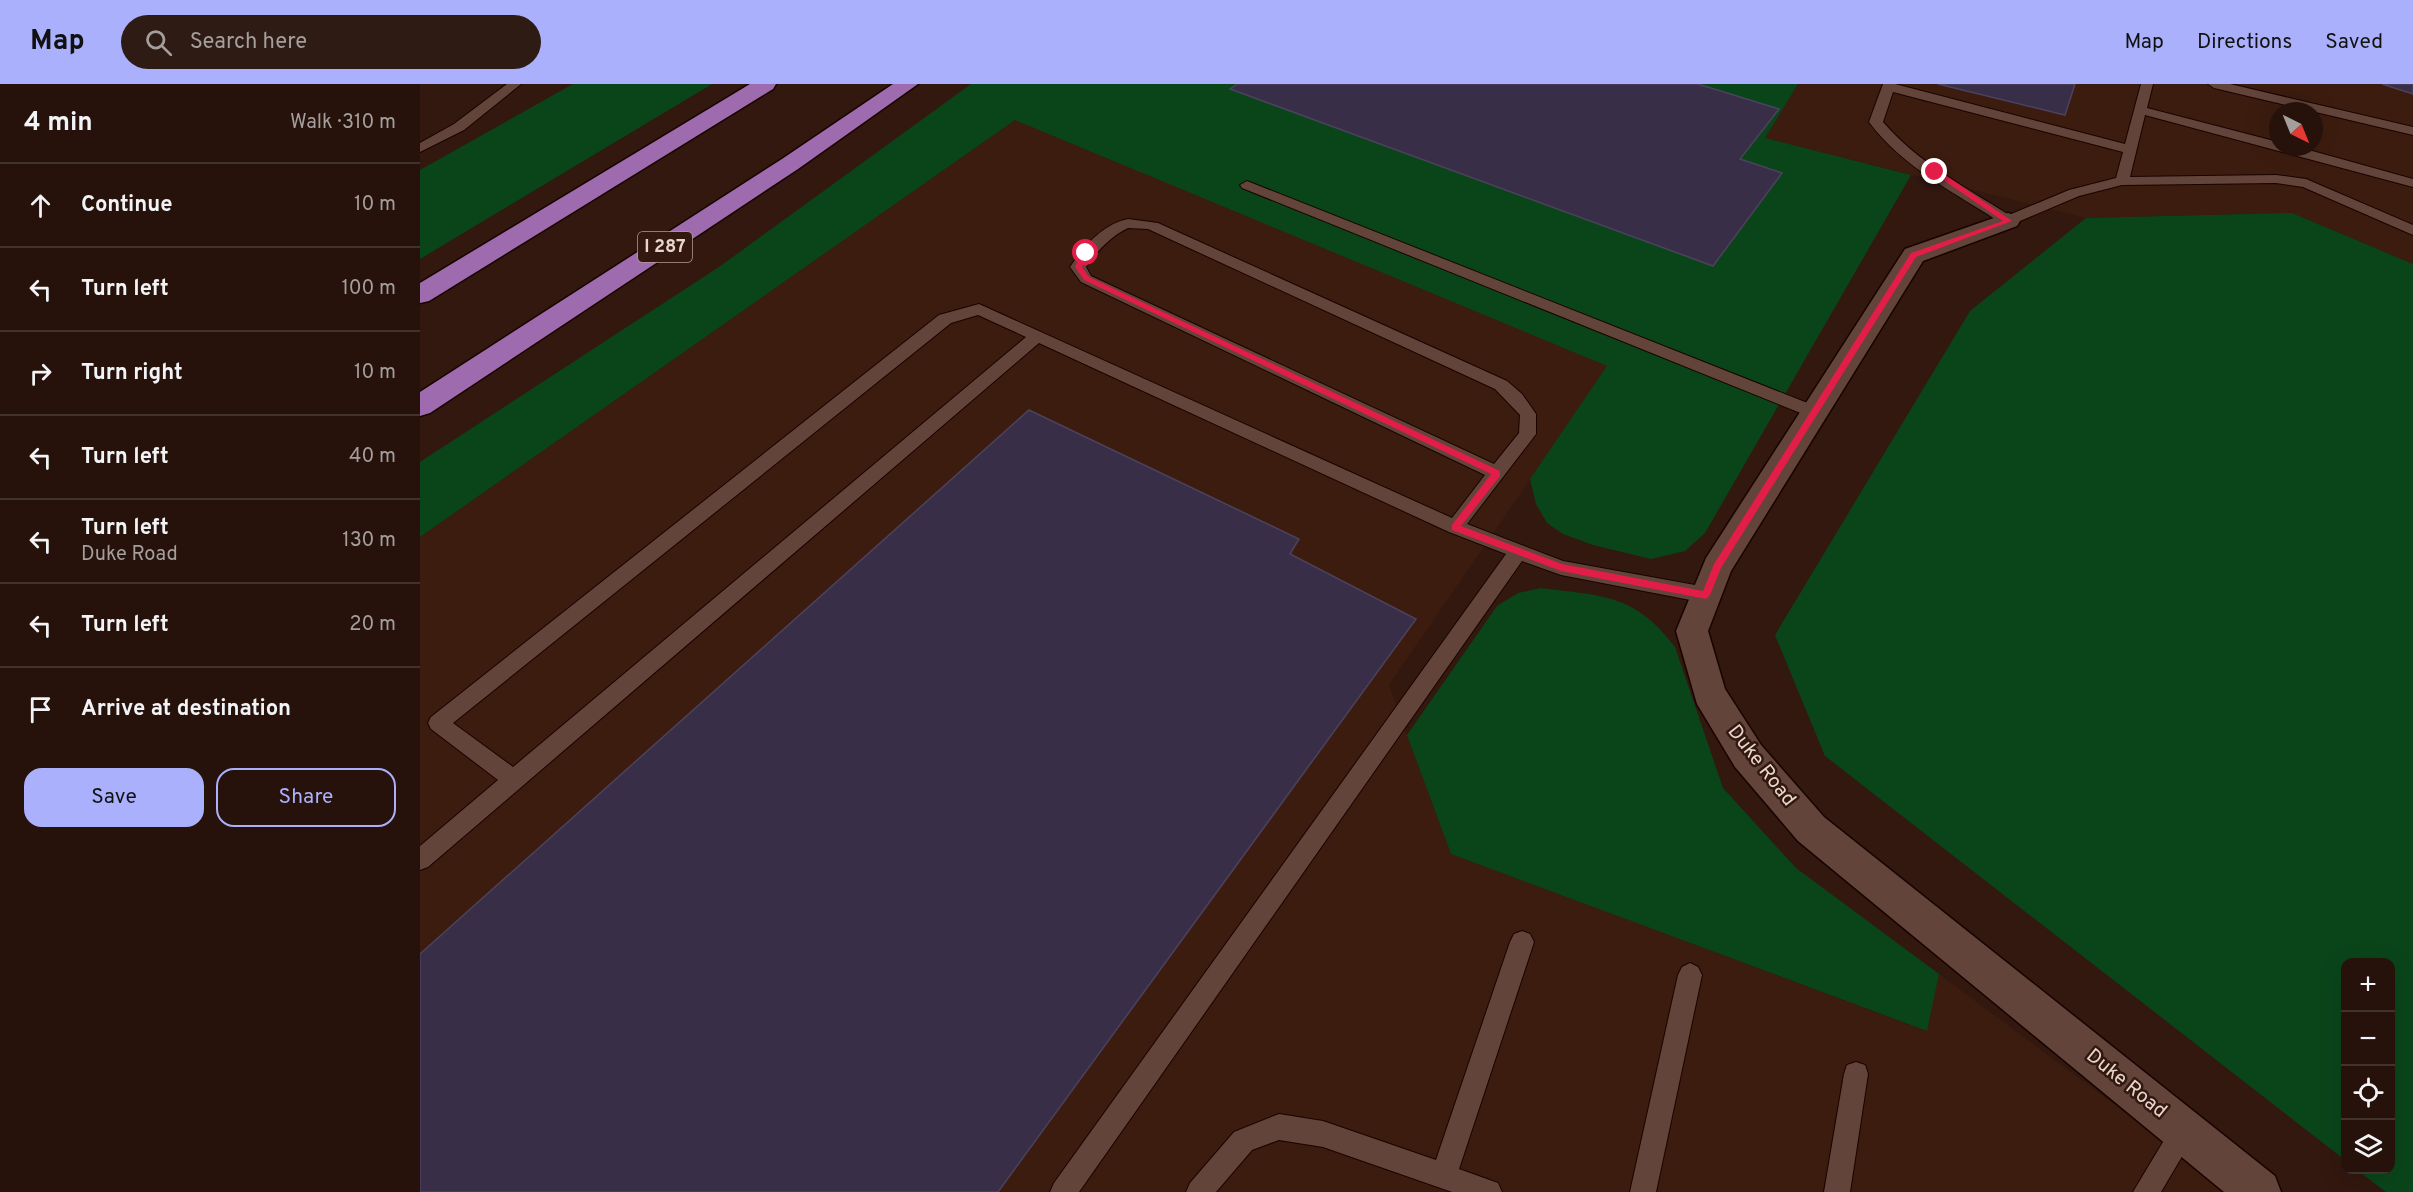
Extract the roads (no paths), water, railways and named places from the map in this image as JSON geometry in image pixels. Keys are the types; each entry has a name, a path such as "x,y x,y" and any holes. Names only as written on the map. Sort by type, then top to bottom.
{"highway":[{"path":"420,295 765,84"},
{"name":"I 287","path":"420,406 771,177 907,84"}],"street":[{"name":"Duke Road","path":"2008,221 1914,255 1814,412 1717,567 1692,631 1708,693 1748,756 1811,829 2259,1192"}],"lane":[{"path":"420,148 459,127 515,84"},
{"path":"2122,181 2147,84"},
{"path":"2214,84 2413,131"},
{"path":"2130,150 1888,85 1876,122 1904,152 2008,221 2074,193 2122,181 2276,179 2306,183 2413,230"},
{"path":"2140,110 2269,144"},
{"path":"2316,156 2413,183"},
{"path":"1247,184 1814,412"},
{"path":"1455,527 1497,473 1527,434 1528,414 1516,398 1501,385 1153,226 1137,223 1124,225 1086,253 1078,267 1086,279 1497,473"},
{"path":"515,781 438,723 945,319 979,309 1455,527 1517,553 1561,568 1706,595"},
{"path":"420,860 1038,335"},
{"path":"1063,1192 1517,553"},
{"path":"1444,1175 1522,942"},
{"path":"1643,1192 1690,975"},
{"path":"1837,1192 1856,1074"},
{"path":"1199,1192 1244,1141 1279,1127 1323,1134 1489,1192"},
{"path":"2146,1192 2184,1131"}]}
